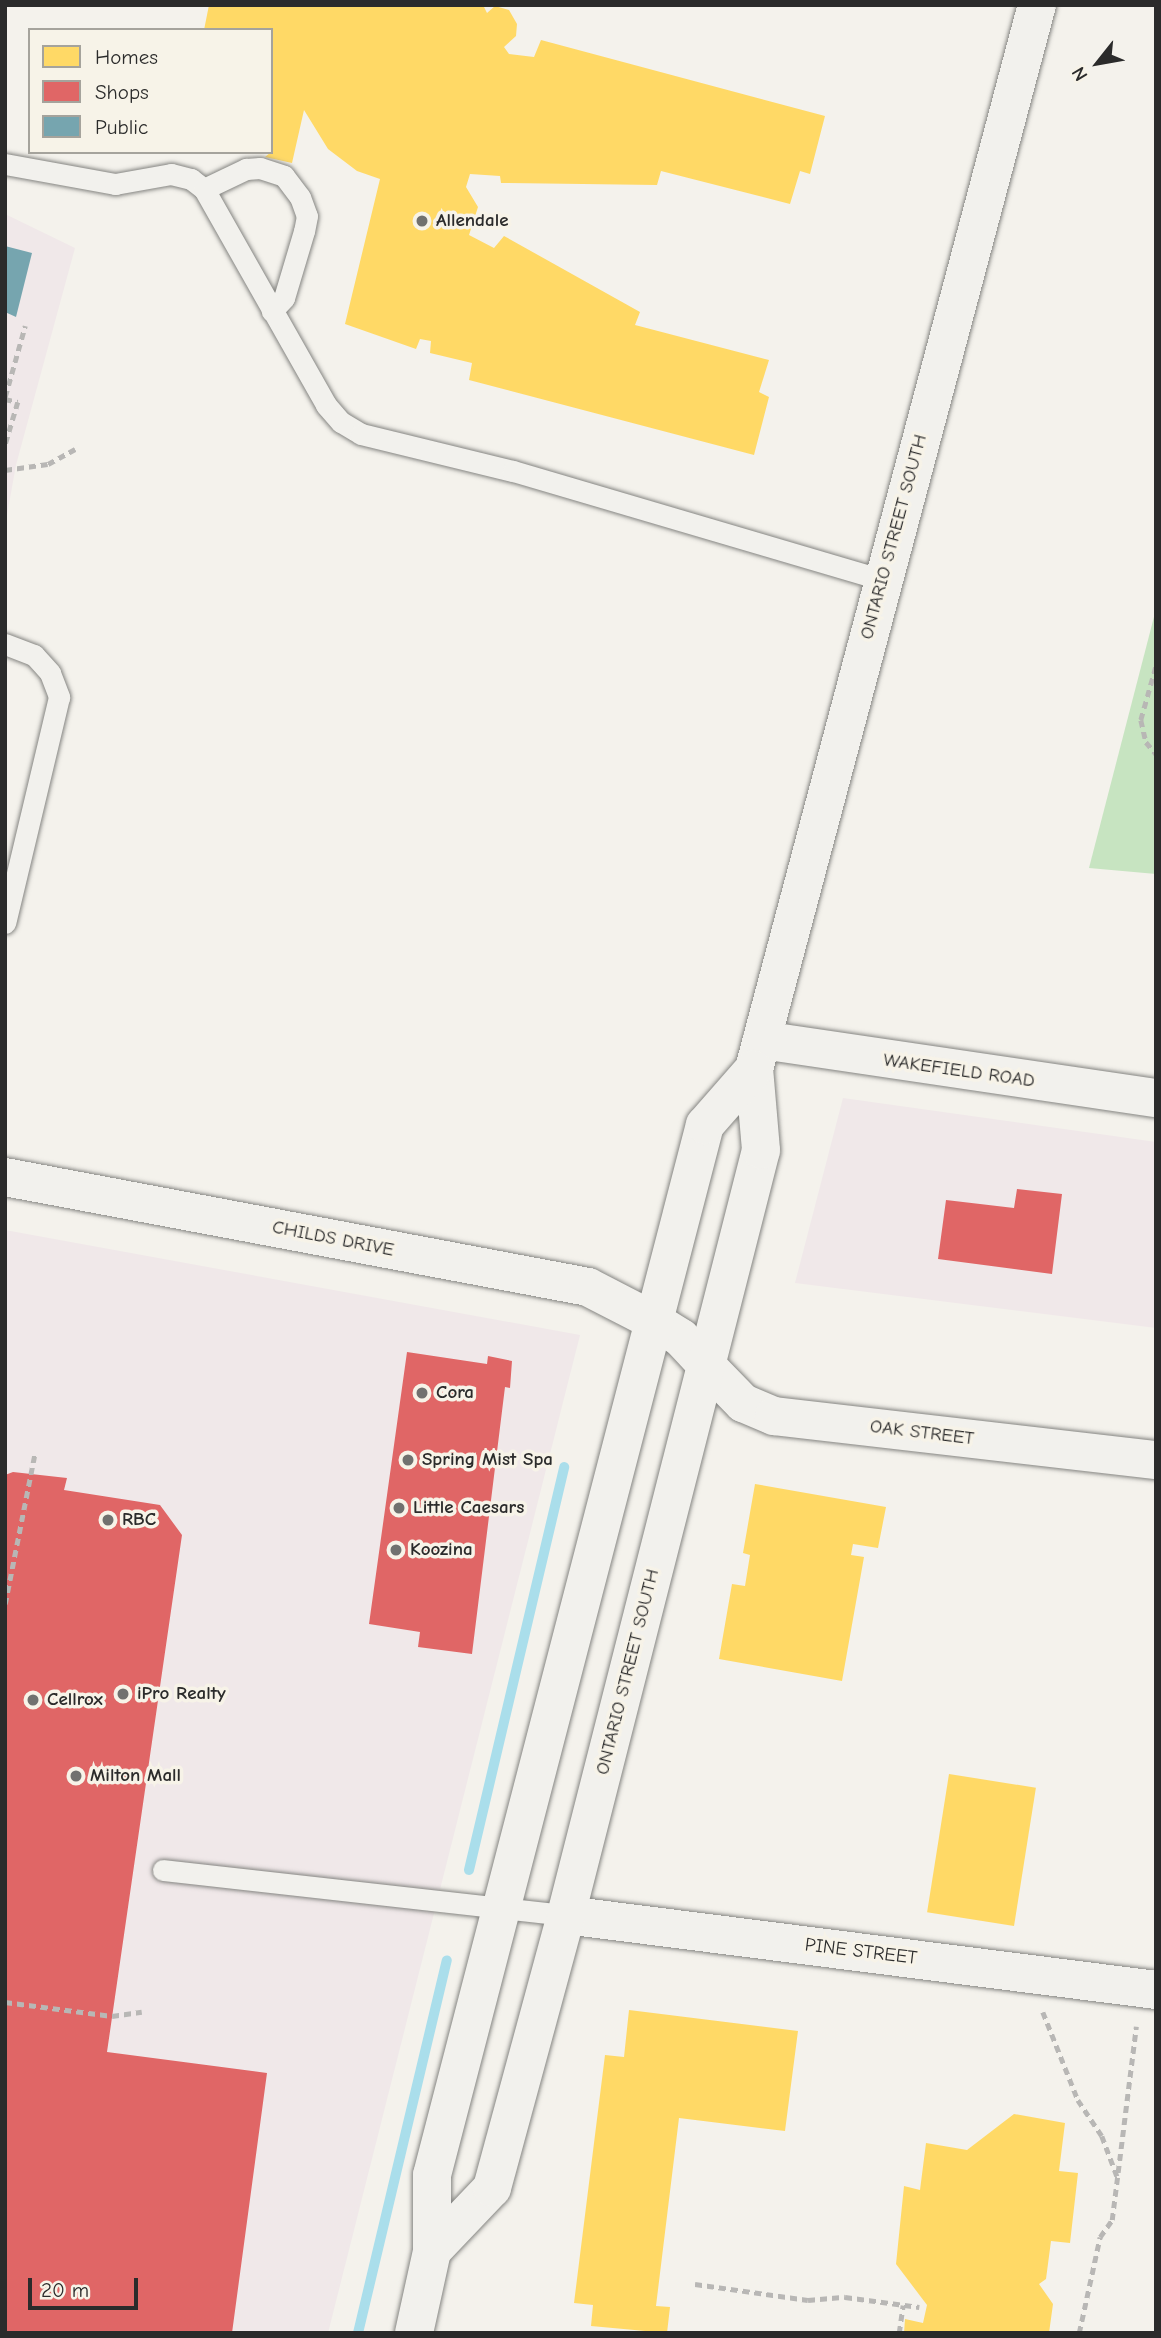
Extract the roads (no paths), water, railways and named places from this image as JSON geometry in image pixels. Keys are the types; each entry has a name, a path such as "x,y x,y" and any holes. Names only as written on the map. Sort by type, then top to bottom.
{"main road":[{"name":"ONTARIO STREET SOUTH","path":"432,2251 492,2188 566,1915 761,1150 758,1055 1037,5"},
{"name":"ONTARIO STREET SOUTH","path":"414,2333 432,2251 432,2175 705,1125 758,1055"},
{"name":"WAKEFIELD ROAD","path":"758,1055 1156,1098"},
{"name":"CHILDS DRIVE","path":"5,1177 587,1287 681,1338 706,1365"},
{"name":"OAK STREET","path":"706,1365 743,1403 774,1416 1156,1460"},
{"name":"PINE STREET","path":"566,1915 1152,1988"}],"lane":[{"path":"5,164 115,184 171,174 191,179 204,189 326,405 341,422 361,434 513,471 883,580"},
{"path":"204,189 246,169 260,168 284,176 300,197 307,216 304,231 284,298 272,311"},
{"path":"5,644 34,655 51,673 59,697 5,923"},
{"path":"163,1871 566,1915"}],"waterway":[{"path":"469,1870 564,1467"},
{"path":"358,2333 447,1960"}],"place":[{"name":"Allendale","path":"422,221"},
{"name":"Cora","path":"422,1393"},
{"name":"Spring Mist Spa","path":"408,1460"},
{"name":"Little Caesars","path":"399,1508"},
{"name":"RBC","path":"108,1520"},
{"name":"Koozina","path":"396,1550"},
{"name":"iPro Realty","path":"123,1694"},
{"name":"Cellrox","path":"33,1700"},
{"name":"Milton Mall","path":"76,1776"}]}
